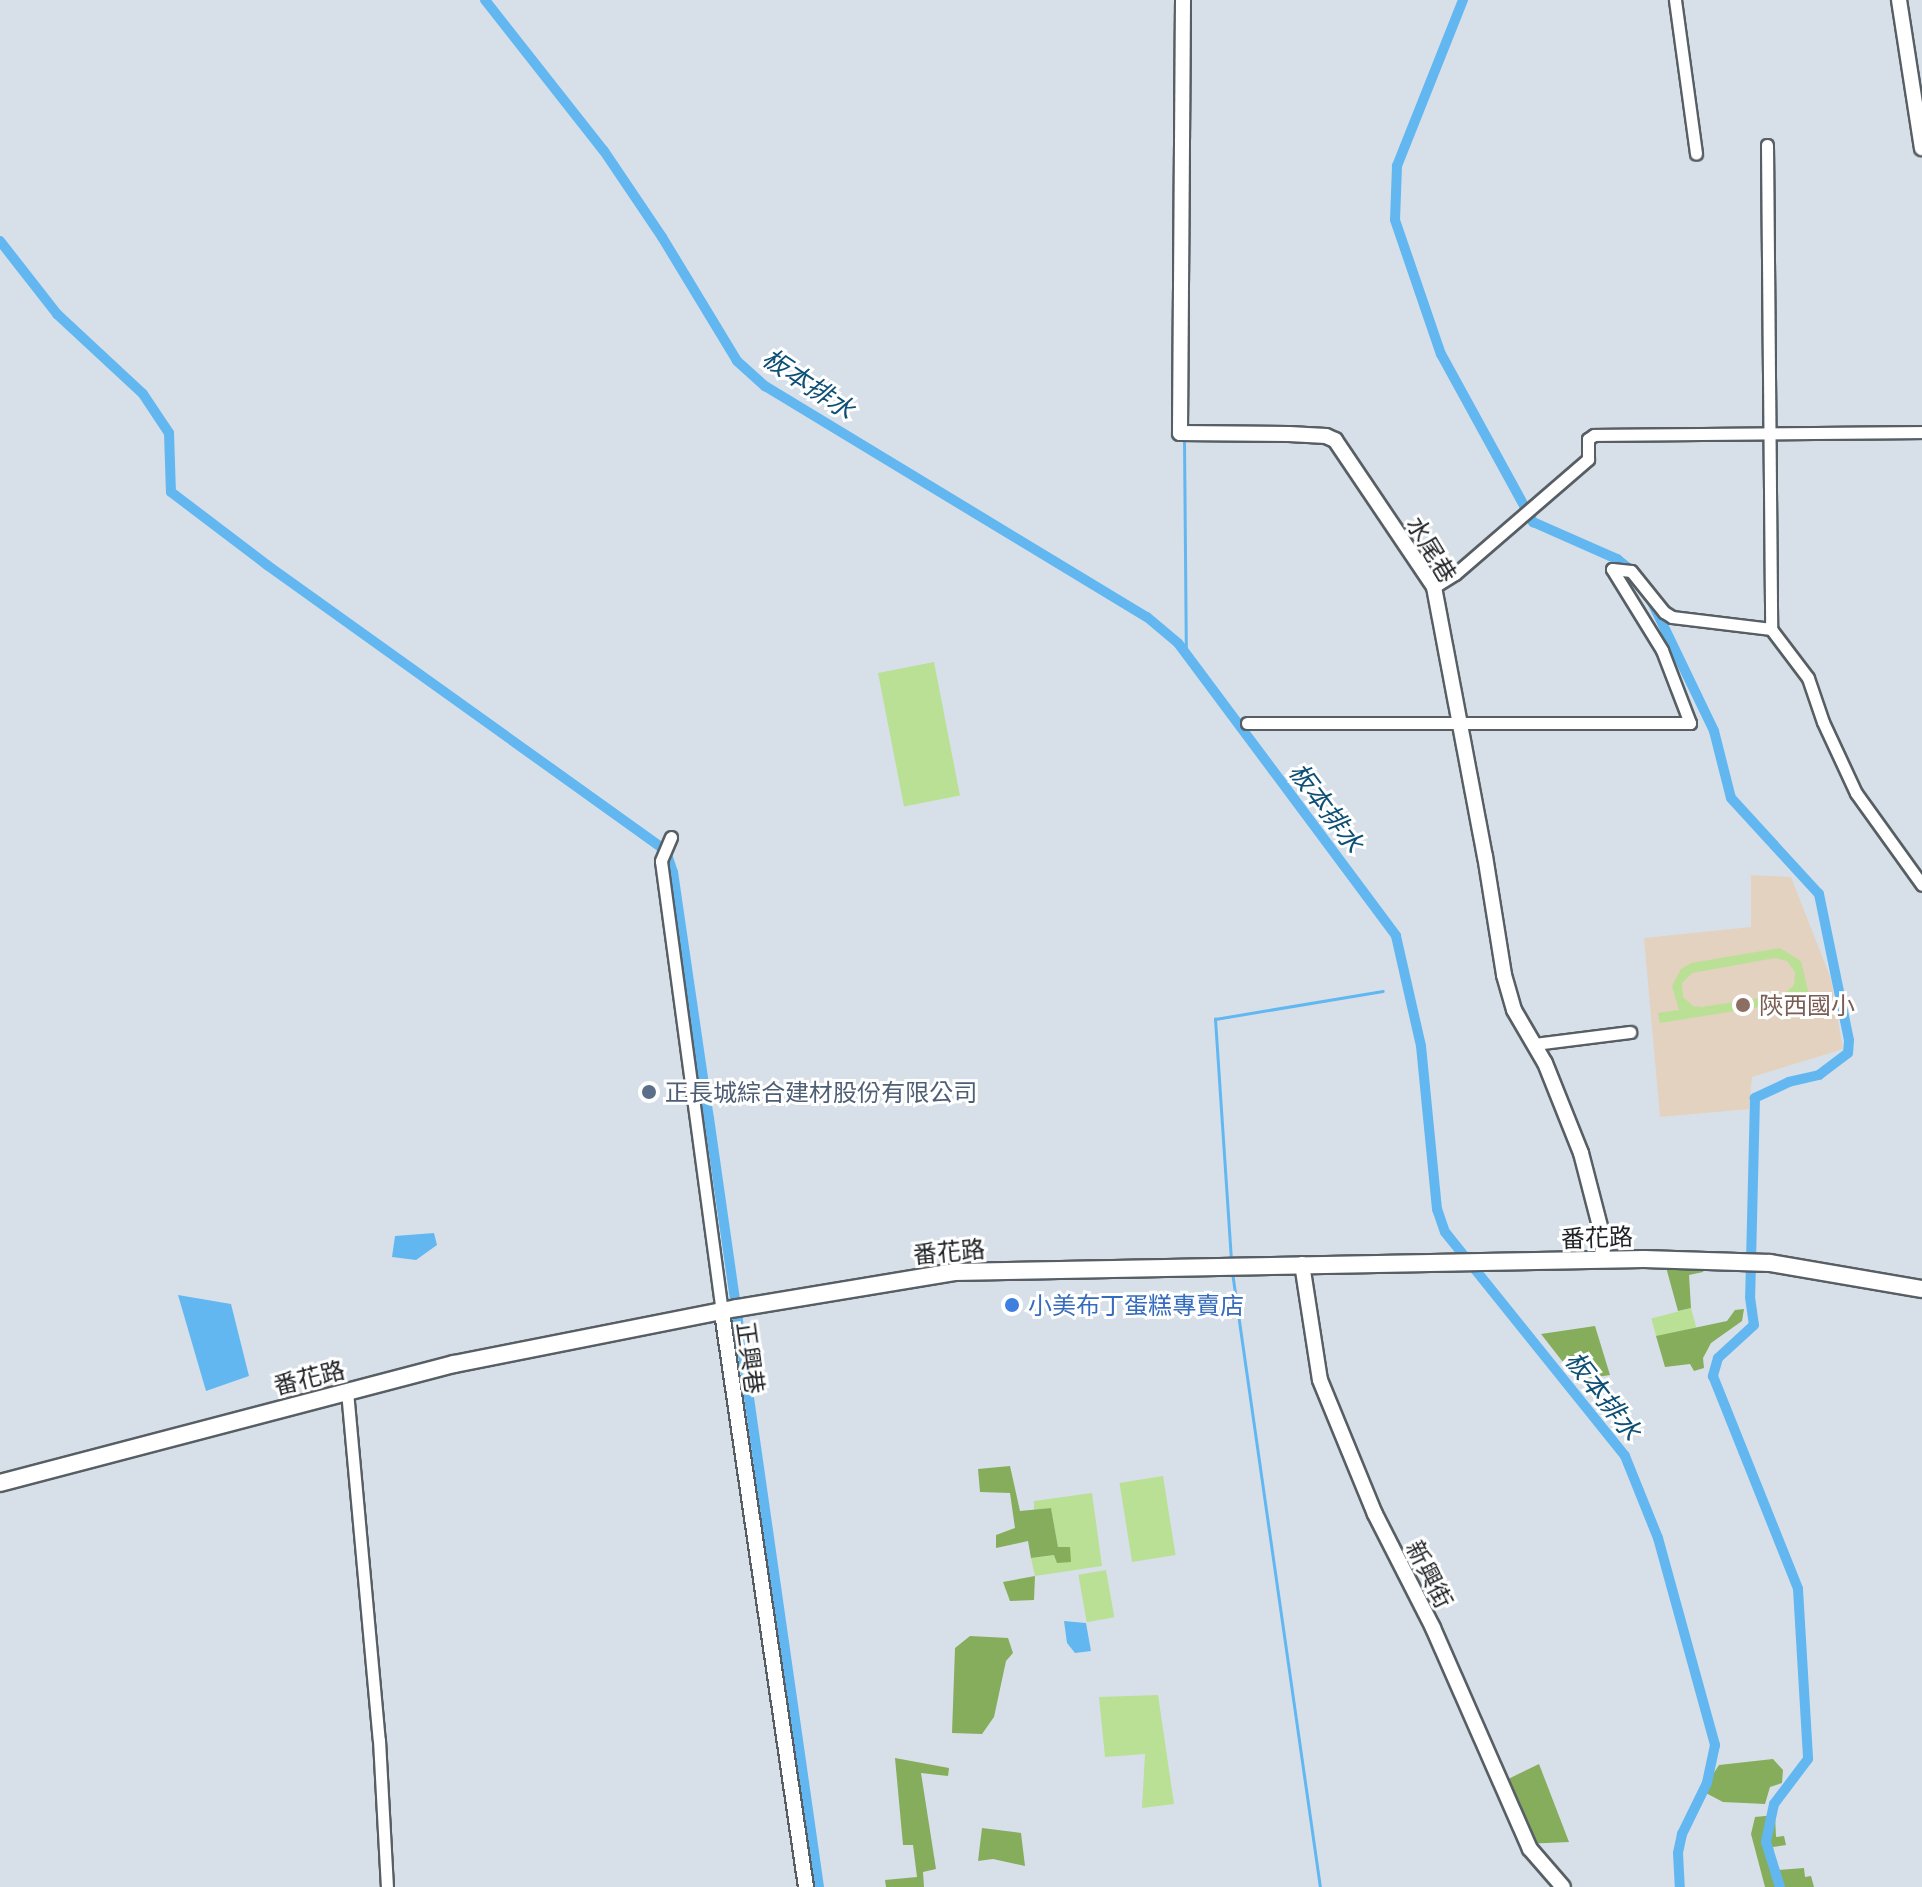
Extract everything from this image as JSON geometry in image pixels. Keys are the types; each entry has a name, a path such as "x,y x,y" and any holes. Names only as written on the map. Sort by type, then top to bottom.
{"main road":[{"name":"番花路","path":"0,1483 454,1364 722,1312 954,1272 1601,1260 1770,1263 1922,1289"}],"street":[{"name":"水尾巷","path":"1183,0 1180,433 1301,434 1335,440 1434,587 1504,975 1514,1010 1534,1044 1581,1153 1604,1242 1601,1260"},
{"path":"1675,0 1696,154"},
{"path":"1899,0 1922,148"},
{"path":"1767,145 1771,629 1812,687 1823,722 1856,793 1922,885"},
{"path":"1434,587 1455,574 1588,459 1588,439 1594,435 1922,432"},
{"path":"1247,723 1690,723 1662,650 1612,569 1631,571 1664,612 1672,617 1771,629"},
{"name":"正興巷","path":"671,837 661,861 722,1312 806,1887"},
{"path":"1534,1044 1630,1032"},
{"name":"新興街","path":"1302,1264 1320,1380 1375,1514 1433,1628 1530,1849 1563,1887"},
{"path":"347,1391 379,1740 387,1887"}],"shaded area":[{"name":"陝西國小","path":"1751,875 1791,877 1831,979 1843,1049 1752,1077 1749,1109 1660,1117 1644,938 1751,927"}],"green space":[{"path":"934,662 960,796 904,806 878,673"},
{"path":"1780,948 1801,961 1810,999 1660,1023 1658,1013 1679,1010 1672,986 1681,969 1691,963","holes":["1775,958 1787,961 1795,972 1794,985 1784,994 1702,1007 1693,1006 1683,997 1682,983 1692,973"]},
{"path":"1664,1260 1707,1262 1703,1272 1689,1275 1691,1308 1678,1311"},
{"path":"1691,1308 1696,1327 1657,1338 1651,1319"},
{"path":"1744,1309 1742,1321 1711,1343 1703,1358 1704,1368 1694,1371 1690,1364 1665,1367 1656,1336 1727,1321 1735,1310"},
{"path":"1595,1326 1610,1375 1577,1380 1541,1334"},
{"path":"1010,1466 1020,1511 1051,1508 1058,1547 1070,1547 1071,1562 1057,1563 1054,1555 1031,1558 1028,1541 996,1548 996,1535 1015,1528 1010,1493 980,1492 978,1469"},
{"path":"1163,1476 1176,1555 1132,1562 1120,1483"},
{"path":"1092,1493 1102,1566 1035,1576 1031,1558 1055,1555 1058,1547 1051,1508 1034,1510 1034,1501"},
{"path":"1106,1570 1114,1617 1087,1622 1078,1575"},
{"path":"1035,1576 1034,1600 1010,1601 1003,1582"},
{"path":"970,1636 1008,1638 1013,1653 1006,1661 994,1717 982,1734 952,1733 955,1648"},
{"path":"1158,1695 1174,1804 1142,1808 1145,1754 1105,1757 1099,1697"},
{"path":"895,1758 949,1768 948,1776 921,1773 936,1869 923,1872 924,1887 886,1887 885,1880 917,1877 913,1845 903,1845"},
{"path":"1773,1759 1783,1770 1782,1783 1770,1787 1765,1804 1723,1802 1702,1791 1719,1765"},
{"path":"1539,1764 1569,1842 1524,1844 1500,1783"},
{"path":"1775,1815 1776,1837 1784,1836 1786,1845 1773,1847 1777,1870 1804,1868 1805,1877 1811,1876 1814,1887 1765,1887 1751,1834 1755,1817"},
{"path":"982,1828 1021,1833 1025,1866 993,1859 978,1861"}],"water":[{"path":"434,1233 437,1245 416,1260 392,1257 395,1236"},
{"path":"178,1295 231,1304 249,1376 206,1391"},
{"path":"1064,1621 1086,1623 1091,1651 1075,1653 1067,1643"}],"waterway":[{"name":"板本排水","path":"485,0 604,151 662,237 737,361 765,386 1147,617 1178,643 1396,936 1421,1046 1437,1209 1445,1232 1625,1456 1658,1538 1715,1745 1707,1783 1682,1834 1678,1853 1680,1887"},
{"path":"1463,0 1397,166 1395,220 1441,354 1533,522 1617,559 1633,572"},
{"path":"0,241 57,314 143,394 169,433 171,492 267,565 666,851 673,872 819,1887"},
{"path":"1184,440 1186,654"},
{"path":"1652,602 1714,731 1731,798 1819,894 1849,1040 1848,1053 1819,1075 1789,1082 1755,1098 1750,1297 1754,1325 1718,1358 1713,1376 1798,1589 1808,1759 1774,1804 1766,1842 1780,1887"},
{"path":"1231,1260 1215,1019 1383,991"},
{"path":"1232,1272 1320,1887"}],"place":[{"name":"陝西國小","path":"1743,1005"},
{"name":"正長城綜合建材股份有限公司","path":"649,1092"},
{"name":"小美布丁蛋糕專賣店","path":"1012,1305"}]}
